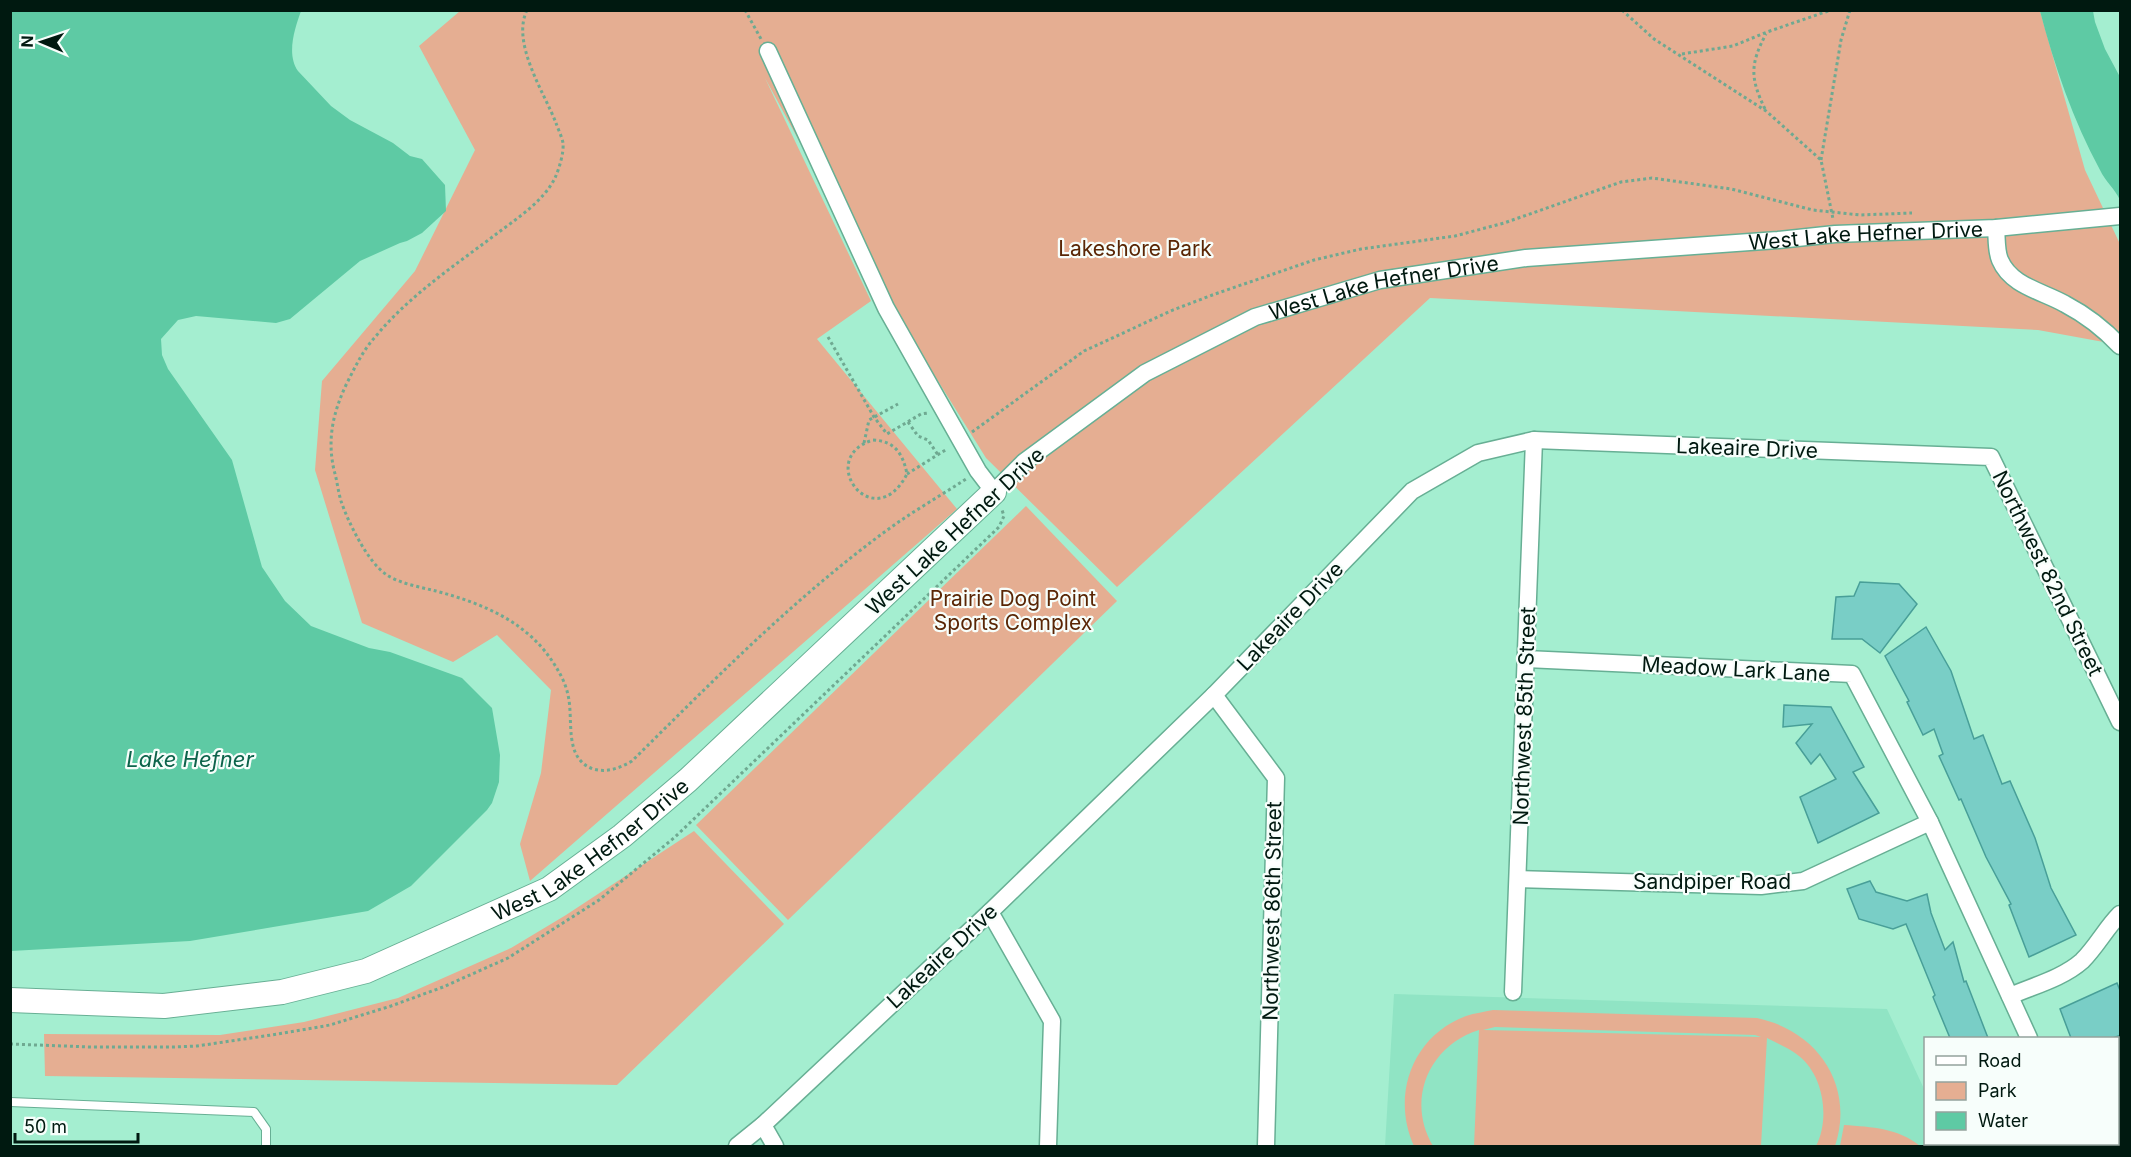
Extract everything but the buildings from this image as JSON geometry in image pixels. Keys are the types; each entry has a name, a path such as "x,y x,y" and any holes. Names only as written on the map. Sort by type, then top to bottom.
{"street":[{"path":"768,51 886,308 978,471 994,492"},
{"name":"West Lake Hefner Drive","path":"10,1000 164,1005 282,992 366,971 549,889 622,836 688,780 1024,462 1145,373 1255,317 1380,280 1526,258 1835,234 1996,228 2121,216"},
{"path":"1996,228 1999,258 2006,272 2023,285 2064,303 2102,327 2121,346"},
{"name":"Lakeaire Drive","path":"737,1146 763,1125 990,912 1214,695 1412,491 1478,453 1534,440 1991,456"},
{"name":"Northwest 85th Street","path":"1513,992 1534,440"},
{"name":"Northwest 82nd Street","path":"1991,456 2121,723"},
{"name":"Meadow Lark Lane","path":"1526,659 1852,674 1930,822"},
{"name":"Northwest 86th Street","path":"1214,695 1275,778 1266,1146"},
{"path":"1930,822 2029,1037"},
{"name":"Sandpiper Road","path":"1518,879 1761,885 1803,881 1930,822"},
{"path":"990,912 1052,1021 1048,1146"},
{"path":"2010,996 2061,974 2080,963 2121,914"},
{"path":"763,1125 775,1146"}],"lane":[{"path":"10,1101 254,1112 266,1129 266,1146"}],"path":[{"path":"527,10 522,27 523,41 533,74 563,142 560,166 554,179 547,191 530,208 435,281 393,317 374,337 358,360 340,398 331,429 333,465 341,500 359,540 371,559 385,574 397,580 488,608 516,622 535,638 561,675 568,697 571,736 578,759 598,770 609,770 633,761 736,658 818,585 896,524 978,471"},
{"path":"745,10 768,51"},
{"path":"1622,10 1635,25 1654,39 1766,111 1821,160"},
{"path":"1680,54 1733,46 1831,10"},
{"path":"1832,212 1821,160 1841,40 1850,10"},
{"path":"1766,111 1753,76 1753,64 1767,32"},
{"path":"828,337 874,417 887,434 921,414 928,412 933,414"},
{"path":"864,443 869,420 898,404"},
{"path":"908,422 918,436 928,440 938,455"},
{"path":"907,474 902,456 890,443 873,440 864,443 856,448 850,457 848,477 852,486 868,498 878,499 897,491 907,474 962,440"}],"shaded area":[{"path":"1394,994 1887,1009 1924,1089 1924,1145 1952,1146 1385,1146"}],"green space":[{"name":"Lakeshore Park","path":"460,11 2040,11 2085,170 2120,244 2120,345 2038,330 1430,298 1117,587 986,458 870,272 765,78 871,301 817,339 957,509 530,881 520,844 541,773 551,690 497,635 453,662 362,623 315,470 322,381 415,271 475,150 419,46"},
{"name":"Prairie Dog Point Sports Complex","path":"1026,506 1117,601 788,920 696,825"},
{"path":"694,831 784,924 617,1085 45,1076 44,1034 220,1035 304,1022 398,998 511,948 566,915"},
{"path":"1493,1010 1757,1018 1779,1025 1798,1035 1814,1048 1826,1064 1835,1083 1840,1103 1840,1124 1835,1146 1816,1146 1823,1123 1823,1111 1819,1086 1814,1075 1799,1056 1767,1038 1761,1146 1474,1146 1479,1030 1461,1038 1446,1049 1435,1062 1422,1094 1425,1129 1433,1146 1414,1146 1407,1127 1406,1088 1411,1070 1420,1053 1447,1025 1466,1016","holes":["1495,1027 1761,1037 1483,1030"]},
{"path":"1844,1125 1894,1132 1920,1146 1840,1146"}],"water":[{"name":"Lake Hefner","path":"11,10 301,11 292,49 294,64 298,71 331,106 350,120 393,143 410,156 422,159 445,185 446,211 422,233 360,261 290,319 276,323 196,316 178,320 161,339 162,355 168,369 232,460 262,567 285,601 311,626 369,648 390,652 462,678 492,708 500,755 499,782 492,803 411,886 368,911 190,941 11,951"},
{"path":"2040,11 2093,11 2105,49 2120,77 2120,200 2102,174 2073,112 2051,52"}]}
